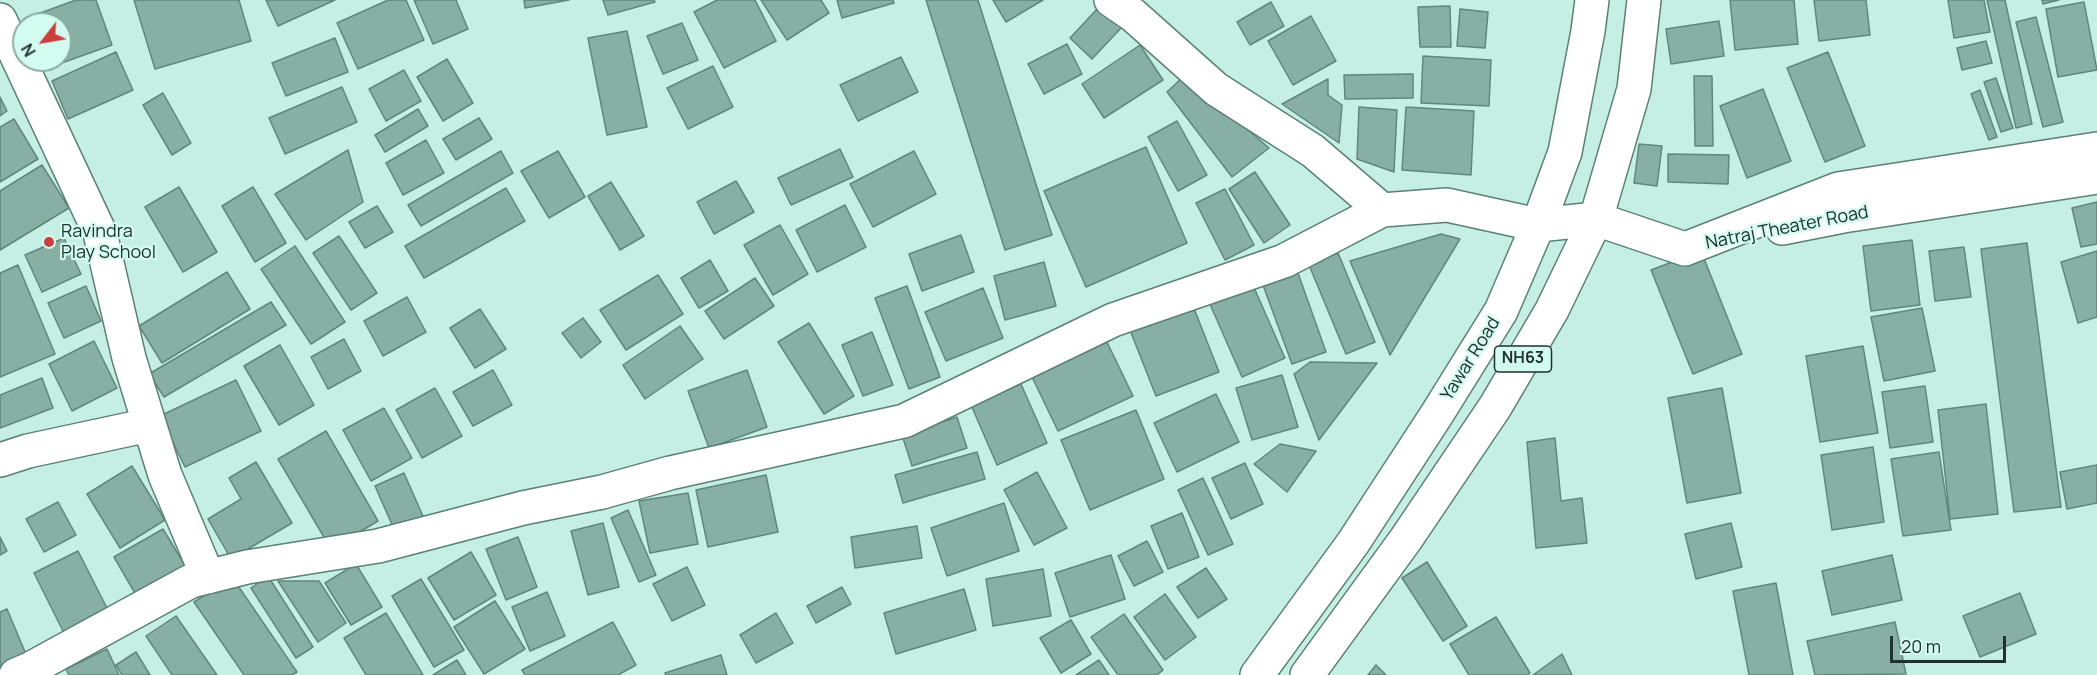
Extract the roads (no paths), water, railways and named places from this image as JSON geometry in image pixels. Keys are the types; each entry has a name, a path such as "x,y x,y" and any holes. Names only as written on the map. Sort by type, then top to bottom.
{"main road":[{"path":"1111,0 1133,15 1215,89 1313,152 1382,210"},
{"name":"Yawar Road","path":"1257,675 1353,543 1501,311 1538,225 1565,152 1592,0"},
{"name":"NH63","path":"1307,675 1406,539 1495,408 1552,310 1596,219 1634,89 1644,0"},
{"path":"0,20 11,70 100,232 129,358 149,425 165,475 208,577"},
{"name":"Natraj Theater Road","path":"1685,249 1838,189 2097,149"},
{"name":"Natraj Theater Road","path":"1685,249 1843,216 2097,177"},
{"path":"16,675 190,581 247,567 378,546 523,508 602,492 670,473 904,421 1113,320 1284,261 1382,210 1447,205 1538,225 1596,219 1685,249"},
{"path":"0,460 28,451 149,425"}],"place":[{"name":"Ravindra Play School","path":"49,242"}]}
